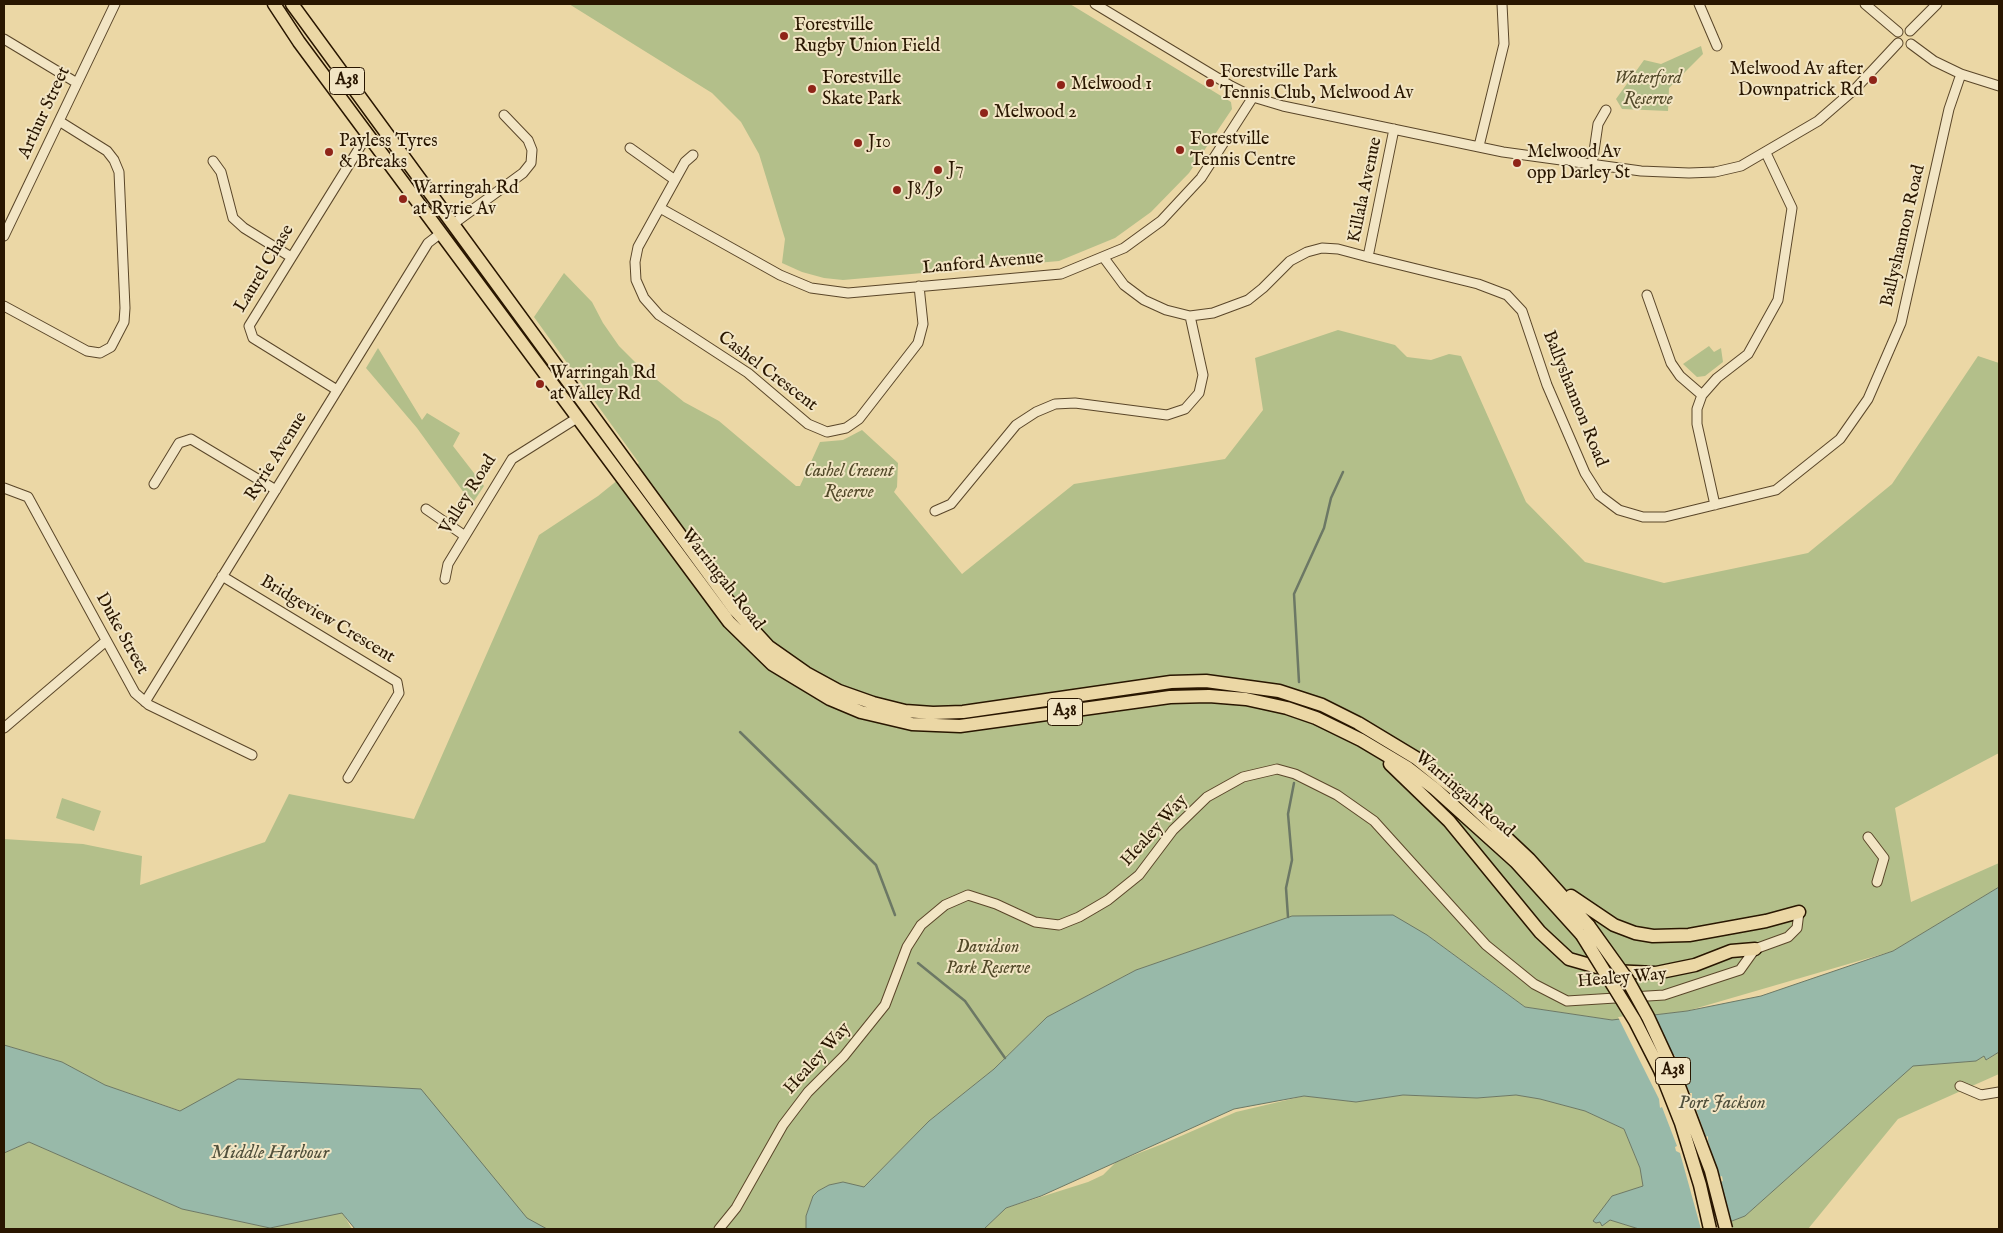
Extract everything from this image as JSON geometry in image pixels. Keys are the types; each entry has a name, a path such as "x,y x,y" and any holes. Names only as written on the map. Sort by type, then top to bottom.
{"highway":[{"name":"Warringah Road","path":"274,4 299,42 729,622 772,664 830,699 861,712 912,724 960,726 1170,697 1209,696 1246,699 1287,708 1316,718 1368,744 1408,768 1435,788 1481,829 1585,930 1632,1014 1660,1070 1681,1123 1700,1185 1710,1229"},
{"name":"Warringah Road","path":"292,4 590,409 665,515 751,629 769,647 806,673 839,691 897,709 933,713 1022,704 1171,682 1206,681 1279,691 1329,709 1416,758 1502,832 1547,878 1585,930 1627,979 1648,1017 1674,1073 1708,1163 1726,1229"},
{"path":"441,233 453,224"},
{"name":"Valley Road","path":"577,418 590,409"},
{"path":"1368,744 1420,791 1449,821 1540,932 1569,959 1611,972 1656,973 1695,965 1731,951 1755,949"},
{"path":"1547,878 1596,916 1614,926 1635,934 1652,936 1689,935 1766,921 1799,912"}],"street":[{"name":"Arthur Street","path":"4,236 114,4"},
{"path":"1095,4 1217,79 1253,97 1302,110 1479,146 1592,165 1641,171 1715,172 1741,166 1766,153 1830,112 1898,43"},
{"path":"1479,146 1504,44 1502,4"},
{"path":"1699,4 1717,46"},
{"path":"1865,4 1898,32"},
{"path":"1910,31 1937,4"},
{"path":"1898,43 1896,38 1898,32 1905,29 1914,36 1911,44"},
{"path":"4,39 77,83"},
{"path":"1898,43 1906,46 1911,44"},
{"path":"1911,44 1934,61 1961,74 1999,86"},
{"name":"Ballyshannon Road","path":"1104,258 1124,285 1144,300 1166,310 1190,316 1213,313 1248,300 1290,261 1307,252 1322,248 1338,249 1478,284 1507,294 1522,311 1547,385 1585,472 1599,495 1619,510 1643,517 1665,517 1776,490 1840,439 1868,399 1901,323 1949,110 1961,74"},
{"name":"Lanford Avenue","path":"660,208 780,275 811,288 848,293 1061,274 1104,258 1124,248 1162,221 1201,178 1253,97"},
{"path":"1592,165 1598,124 1606,110"},
{"path":"453,224 522,172 531,163 532,150 528,140 504,114"},
{"path":"4,306 87,351 100,353 110,347 124,322 119,172 114,160 107,151 59,121"},
{"name":"Killala Avenue","path":"1368,257 1394,129"},
{"name":"Laurel Chase","path":"337,390 253,338 249,326 368,134"},
{"path":"630,148 675,180"},
{"path":"1715,505 1697,424 1697,409 1702,395 1716,378 1748,354 1778,300 1792,208 1766,153"},
{"name":"Cashel Crescent","path":"693,155 685,162 638,247 635,262 636,280 644,298 659,315 748,373 808,424 827,432 846,428 859,419 918,342 923,324 920,286"},
{"path":"212,161 221,172 233,218 244,228 291,256"},
{"name":"Ryrie Avenue","path":"145,702 428,243 441,233"},
{"path":"1647,295 1671,363 1680,376 1702,395"},
{"path":"935,511 951,504 1016,425 1036,412 1055,404 1075,403 1167,416 1185,409 1199,393 1203,375 1190,316"},
{"name":"Valley Road","path":"445,580 448,564 512,459 577,418"},
{"path":"154,484 179,443 191,439 276,490"},
{"name":"Duke Street","path":"4,488 28,497 135,694 145,702 252,755"},
{"path":"426,509 465,536"},
{"name":"Bridgeview Crescent","path":"222,576 397,682 399,693 348,778"},
{"path":"4,727 106,641"},
{"name":"Healey Way","path":"719,1229 736,1208 783,1125 808,1092 844,1056 885,1005 907,947 921,926 933,915 945,905 968,895 996,904 1035,922 1059,925 1079,917 1108,900 1139,875 1173,830 1207,797 1243,777 1277,769 1295,774 1336,795 1374,821 1486,945 1534,984 1567,1001 1664,995 1740,970 1755,949"},
{"path":"1868,837 1884,858 1877,882"},
{"path":"1755,949 1788,937 1797,928 1799,912"},
{"path":"1960,1086 1981,1095 1999,1092"}],"green space":[{"path":"569,4 1070,4 1231,102 1232,109 1189,173 1151,212 1115,238 1059,261 843,280 824,278 802,272 782,263 785,239 759,154 741,122 712,93"},
{"name":"Waterford Reserve","path":"1701,46 1703,54 1669,88 1668,111 1622,109 1616,99 1644,60 1661,64"},
{"path":"564,273 592,302 603,323 619,346 635,362 684,402 719,421 796,486 800,486 820,442 843,440 862,430 898,463 897,487 894,492 962,574 1074,484 1225,459 1263,410 1255,358 1338,330 1395,345 1407,357 1431,360 1449,354 1461,356 1526,502 1585,562 1664,583 1808,553 1892,484 1978,356 1999,363 1999,753 1895,808 1911,902 1999,863 1999,887 1893,951 1687,1011 1612,1020 1525,1007 1427,935 1292,916 1136,970 1047,1017 994,1069 929,1121 863,1188 843,1182 829,1185 818,1191 813,1196 806,1216 806,1229 547,1229 238,1079 181,1111 105,1085 62,1062 4,1045 4,839 83,844 142,856 140,885 265,842 289,794 414,819 539,535 598,496 639,463 534,317"},
{"path":"1709,346 1714,352 1721,348 1723,362 1705,376 1697,377 1683,364"},
{"path":"378,348 422,420 427,413 460,433 453,446 484,486 472,504 417,428 366,368"},
{"path":"62,798 101,811 94,831 56,818"},
{"path":"1999,1052 1999,1074 1898,1119 1808,1229 1711,1229 1745,1216 1913,1065 1976,1061 1984,1056 1987,1060"},
{"path":"1403,1095 1477,1098 1516,1095 1540,1099 1585,1111 1624,1129 1640,1168 1643,1186 1612,1196 1600,1222 1610,1220 1639,1229 984,1229 1006,1208 1088,1182 1103,1175 1116,1162 1236,1112 1304,1096 1356,1102"},
{"path":"29,1142 182,1209 270,1228 342,1212 352,1229 4,1229 4,1153"}],"water":[{"name":"Port Jackson","path":"1999,887 1999,1052 1986,1060 1984,1056 1976,1061 1913,1066 1745,1216 1711,1229 1639,1229 1610,1220 1602,1226 1600,1222 1596,1223 1593,1221 1612,1196 1643,1186 1640,1168 1624,1129 1585,1111 1540,1099 1516,1095 1477,1098 1403,1095 1356,1102 1304,1096 1234,1109 1041,1196 1006,1208 984,1229 806,1229 806,1216 813,1196 818,1191 829,1185 843,1182 864,1187 929,1121 994,1069 1047,1017 1136,970 1292,916 1393,915 1427,935 1525,1007 1612,1020 1687,1011 1761,996 1893,951"},
{"name":"Middle Harbour","path":"4,1045 62,1062 105,1085 180,1111 238,1079 421,1089 527,1218 547,1229 355,1229 342,1213 270,1228 182,1209 29,1142 4,1153"}],"pier":[{"path":"1652,1013 1655,1015 1673,1056 1675,1055 1675,1060 1690,1093 1692,1093 1692,1098 1706,1137 1708,1136 1719,1177 1722,1176 1723,1181 1721,1182 1731,1224 1718,1229 1701,1229 1680,1153 1676,1151 1675,1147 1677,1146 1662,1107 1660,1108 1659,1099 1618,1017"}],"waterway":[{"path":"1299,682 1294,594 1324,528 1331,498 1343,472"},
{"path":"740,732 876,865 895,915"},
{"path":"1288,917 1286,888 1292,860 1288,814 1294,783"},
{"path":"918,963 965,1001 1005,1058"}],"place":[{"name":"Forestville Rugby Union Field","path":"784,36"},
{"name":"Melwood Av after Downpatrick Rd","path":"1873,80"},
{"name":"Forestville Park Tennis Club, Melwood Av","path":"1210,83"},
{"name":"Melwood 1","path":"1061,85"},
{"name":"Forestville Skate Park","path":"812,89"},
{"name":"Melwood 2","path":"984,113"},
{"name":"J10","path":"858,143"},
{"name":"Forestville Tennis Centre","path":"1180,150"},
{"name":"Payless Tyres & Breaks","path":"329,152"},
{"name":"Melwood Av opp Darley St","path":"1517,163"},
{"name":"J7","path":"938,170"},
{"name":"J8/J9","path":"897,190"},
{"name":"Warringah Rd at Ryrie Av","path":"403,199"},
{"name":"Warringah Rd at Valley Rd","path":"540,384"}],"park label":[{"name":"Cashel Cresent Reserve","path":"849,482"},
{"name":"Davidson Park Reserve","path":"988,958"}]}
